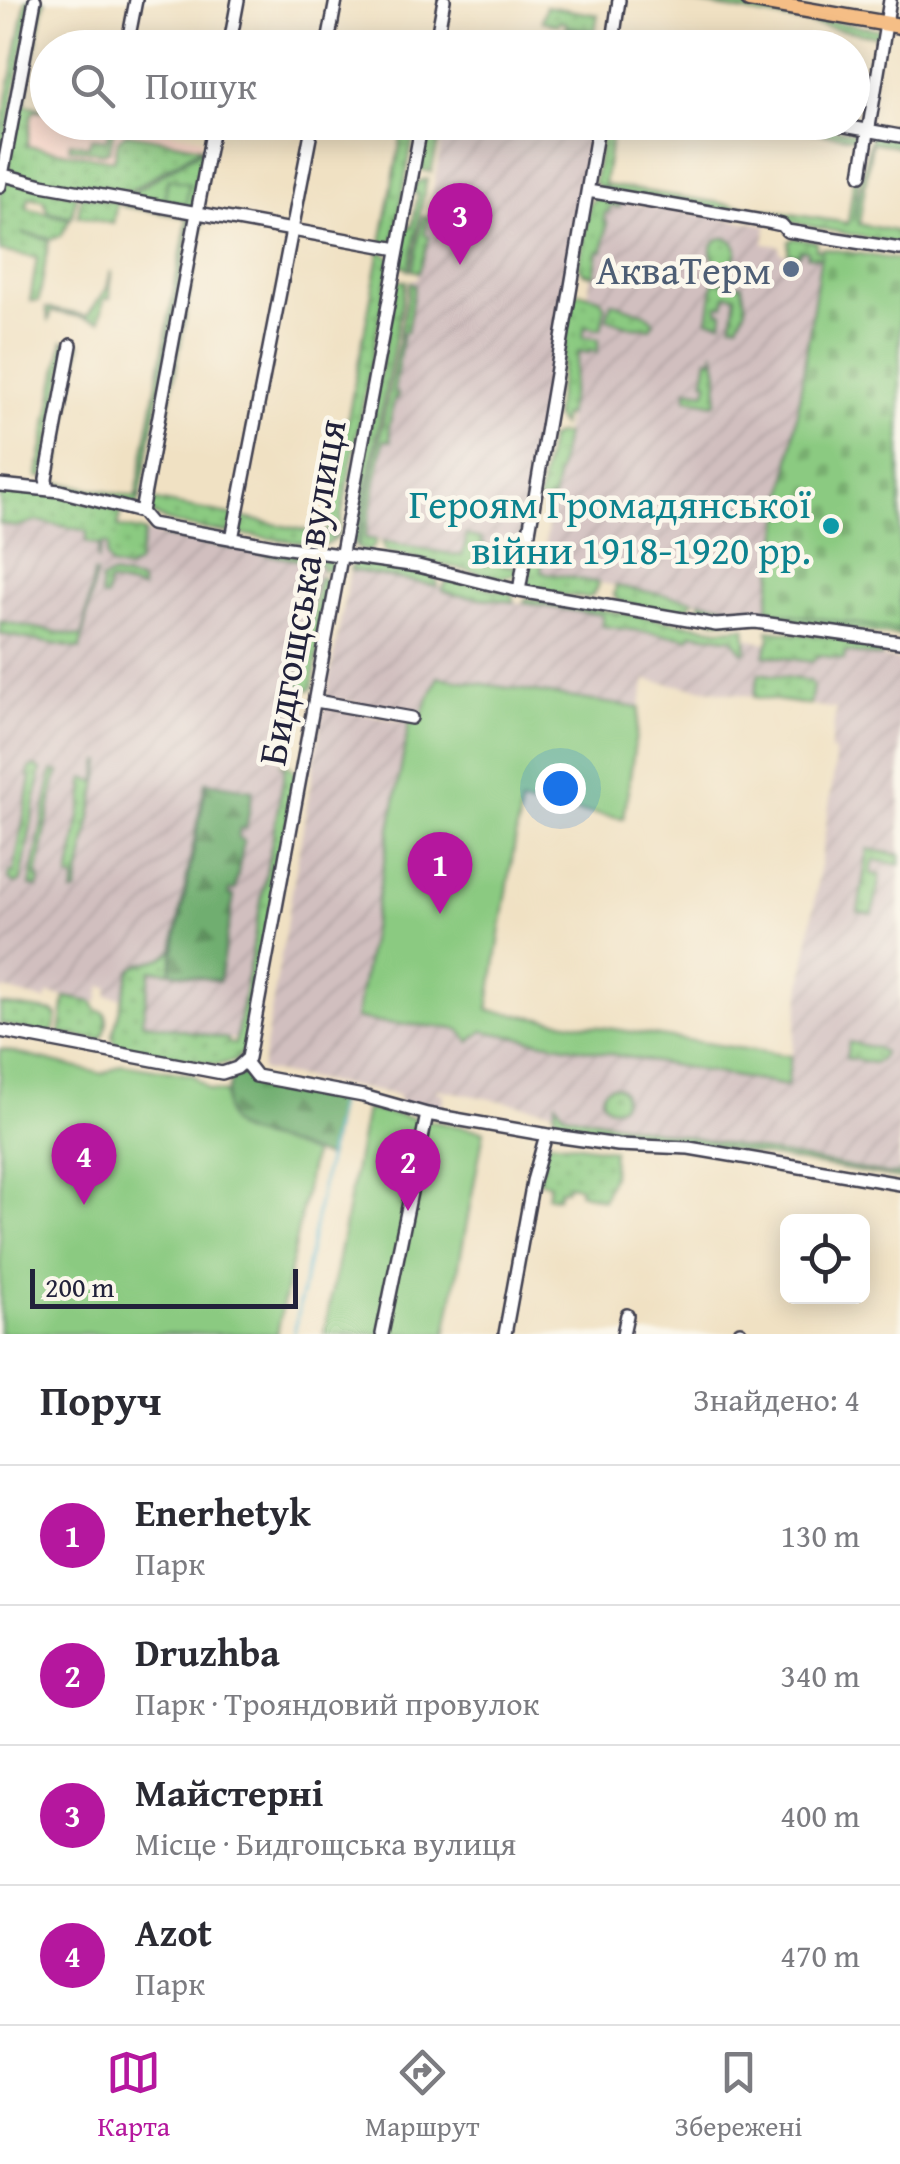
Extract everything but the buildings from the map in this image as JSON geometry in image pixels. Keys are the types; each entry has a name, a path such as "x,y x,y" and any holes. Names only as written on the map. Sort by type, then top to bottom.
{"main road":[{"path":"750,0 893,25"}],"street":[{"path":"30,30 36,0"},
{"path":"130,30 136,0"},
{"path":"232,30 238,0"},
{"path":"330,30 336,0"},
{"path":"438,30 444,0"},
{"path":"615,30 619,0"},
{"path":"870,118 893,25 890,0"},
{"path":"30,31 1,178 398,249"},
{"path":"870,131 900,136"},
{"path":"140,512 210,140"},
{"path":"232,539 310,140"},
{"name":"Бидгощська вулиця","path":"241,1065 253,1043 419,140"},
{"path":"520,591 597,140"},
{"path":"861,175 866,140"},
{"path":"588,191 768,222 782,225 787,231 900,248"},
{"path":"48,489 46,479 70,345"},
{"path":"0,485 48,489 140,512 151,524 418,566 520,591 716,625 755,622 900,642"},
{"path":"316,700 411,718"},
{"path":"0,1032 214,1072 241,1065 256,1076 363,1096 427,1114 546,1135 618,1145 689,1148 900,1184"},
{"path":"382,1334 427,1114"},
{"path":"505,1334 533,1181 546,1135"},
{"path":"623,1334 626,1314"}],"shaded area":[{"path":"25,105 30,106 30,140 202,140 200,148 119,188 13,168"},
{"path":"442,140 588,140 516,567 365,538 401,322 410,280 417,278"},
{"path":"604,199 767,225 764,244 780,246 780,252 786,254 808,251 808,256 821,258 767,614 757,608 747,610 540,572"},
{"path":"0,506 322,564 287,755 281,759 280,767 285,768 237,1040 142,1023 123,998 107,996 108,987 101,986 98,1002 48,994 46,1001 2,989 0,993"},
{"path":"350,570 458,593 766,643 768,640 900,660 899,1175 437,1089 436,1092 444,1093 442,1109 423,1108 400,1103 397,1095 261,1070 324,707 410,722 394,815 382,1023 460,1030 470,1041 483,1031 787,1085 834,772 835,752 830,751 836,709 646,680 640,708 437,680 421,714 326,698"}],"green space":[{"path":"26,0 32,0 0,170 0,135"},
{"path":"39,0 45,0 39,30 33,30"},
{"path":"679,0 708,0 882,30 881,37 870,35 870,30 843,30"},
{"path":"546,6 598,15 595,30 542,21"},
{"path":"30,47 25,104 30,106 27,146 114,160 118,140 164,140 202,147 128,192 40,182 12,171 8,163"},
{"path":"871,135 900,140 900,147 872,142 859,224 900,232 900,245 605,191 605,185 848,223 859,140 854,221"},
{"path":"90,140 112,140 110,150 103,153 69,148 70,142 89,146"},
{"path":"401,140 413,140 394,239 381,243"},
{"path":"424,140 439,140 431,172 422,170 419,164"},
{"path":"601,140 611,140 603,190 594,183"},
{"path":"203,149 194,206 129,195"},
{"path":"8,179 76,195 72,217 47,211 44,200 29,197 27,208 70,219 61,236 53,239 21,233 49,240 39,301 30,301 37,258 0,251 0,195"},
{"path":"168,179 189,183 186,204 164,200"},
{"path":"427,179 409,270 401,264 407,226 412,227 418,194 413,193 417,182"},
{"path":"455,191 464,194 455,239 446,237"},
{"path":"81,195 117,202 113,224 78,216"},
{"path":"596,197 620,202 620,207 610,206 609,212 605,212 603,251 598,251 594,275 579,267 590,203"},
{"path":"123,203 187,215 191,222 140,496 136,495 187,221 185,217 122,206"},
{"path":"423,216 428,217 425,235 430,236 419,272 412,270"},
{"path":"204,217 152,498 146,497 199,218"},
{"path":"724,238 733,242 737,251 733,260 724,264 715,260 711,251 715,242"},
{"path":"794,238 817,242 821,258 807,256 808,251 800,250 799,255 788,253 789,241"},
{"path":"822,248 900,260 900,630 767,611"},
{"path":"380,250 391,258 338,534 326,532"},
{"path":"111,271 110,298 104,299 100,321 52,311 49,320 46,308 87,316 107,288"},
{"path":"567,271 517,574 501,578 385,552 382,541 462,556 467,535 482,539 481,544 486,545 484,561 516,567"},
{"path":"397,281 406,281 356,547 349,538"},
{"path":"714,281 742,285 746,308 738,324 732,324 736,296 726,294 724,305 718,305 718,311 723,312 722,322 708,320"},
{"path":"410,282 415,284 407,332 403,332 394,392 398,393 389,428 391,441 384,440 365,538 376,540 368,552 358,549"},
{"path":"578,292 600,298 605,307 601,329 585,326 583,337 599,339 597,353 590,349 589,353 579,351 567,416 563,416 561,426 554,417 573,296"},
{"path":"611,302 645,313 654,322 650,328 632,327 607,318"},
{"path":"63,341 69,342 43,478 37,476"},
{"path":"74,343 81,344 56,480 51,479"},
{"path":"714,351 717,401 714,404 687,398 687,389 706,392 708,358 713,359"},
{"path":"565,434 550,516 550,498 538,502 549,439"},
{"path":"50,481 140,498 136,506"},
{"path":"0,489 53,493 121,511 118,527 145,532 137,564 127,570 111,566 106,557 108,545 102,543 97,561 99,545 86,542 87,531 37,521 15,527 0,524"},
{"path":"146,499 235,516 229,533 197,528 152,514 145,509"},
{"path":"240,517 337,537 328,544 317,545 238,534"},
{"path":"172,533 331,560 332,569 321,570 321,564 164,536"},
{"path":"530,560 542,563 541,572 599,583 587,598 546,593 528,586"},
{"path":"354,562 428,572 438,582 437,586 350,570"},
{"path":"94,573 80,649 0,634 0,621 82,637"},
{"path":"111,575 140,581 142,589 109,582 106,598 101,597 101,581"},
{"path":"319,577 330,581 309,690 299,686"},
{"path":"455,579 513,594 514,602 442,590 446,582"},
{"path":"616,586 694,600 683,613 666,613 619,601 614,596"},
{"path":"526,598 720,629 745,627 747,650 743,653 733,639 692,633 689,638 602,626 602,615 524,603"},
{"path":"700,601 753,608 752,617 711,620 701,610"},
{"path":"760,609 766,614 767,611 900,630 900,636 773,619 763,615"},
{"path":"768,630 881,643 884,652 881,657 845,652 844,660 819,655 812,662 764,655 770,638"},
{"path":"759,673 810,681 810,705 754,697"},
{"path":"438,677 640,708 624,818 521,804 488,1010 791,1056 787,1086 483,1031 470,1042 460,1030 356,1018 411,712 422,714"},
{"path":"100,762 76,892 72,893 75,879 69,878 84,778 96,782"},
{"path":"281,764 290,766 296,775 248,1045 235,1061 217,1065 138,1049 119,1050 112,1037 130,971 163,958 173,949 205,782 170,972 151,970 142,1022 228,1039 228,1043 235,1044 285,769"},
{"path":"30,767 41,770 21,881 16,884 9,880 10,872 14,872"},
{"path":"52,771 60,772 55,781 37,877 40,878 38,887 30,886"},
{"path":"207,782 253,790 246,829 240,828 238,838 244,840 235,890 229,890 229,895 234,896 219,981 170,972"},
{"path":"868,849 900,855 900,865 874,860 871,873 880,875 873,914 858,912"},
{"path":"65,997 93,1002 96,1010 104,1012 106,1026 100,1040 60,1034"},
{"path":"0,1004 54,1012 54,1030 48,1035 0,1024"},
{"path":"849,1042 883,1052 880,1060 873,1063 846,1058"},
{"path":"0,1049 103,1074 122,1064 192,1075 209,1090 226,1093 227,1116 237,1129 313,1154 277,1334 0,1334"},
{"path":"243,1074 264,1085 340,1093 328,1157 233,1127 227,1120 226,1096 232,1078"},
{"path":"613,1086 621,1089 621,1105 613,1108 605,1105 602,1097 605,1089"},
{"path":"556,1102 565,1114 886,1174 899,1175 900,1170 900,1179 692,1143 595,1138 559,1127 554,1112"},
{"path":"366,1109 484,1131 446,1334 324,1334"},
{"path":"551,1141 613,1150 612,1176 603,1200 568,1185 566,1190 560,1189 558,1197 547,1196 550,1184 538,1181"}],"waterway":[{"path":"294,1334 338,1101"}],"place":[{"name":"Майстерні","path":"460,265"},
{"name":"АкваТерм","path":"791,269"},
{"name":"Героям Громадянської війни 1918-1920 рр.","path":"831,526"},
{"name":"Enerhetyk","path":"440,914"},
{"name":"Azot","path":"84,1205"},
{"name":"Druzhba","path":"408,1211"}]}
